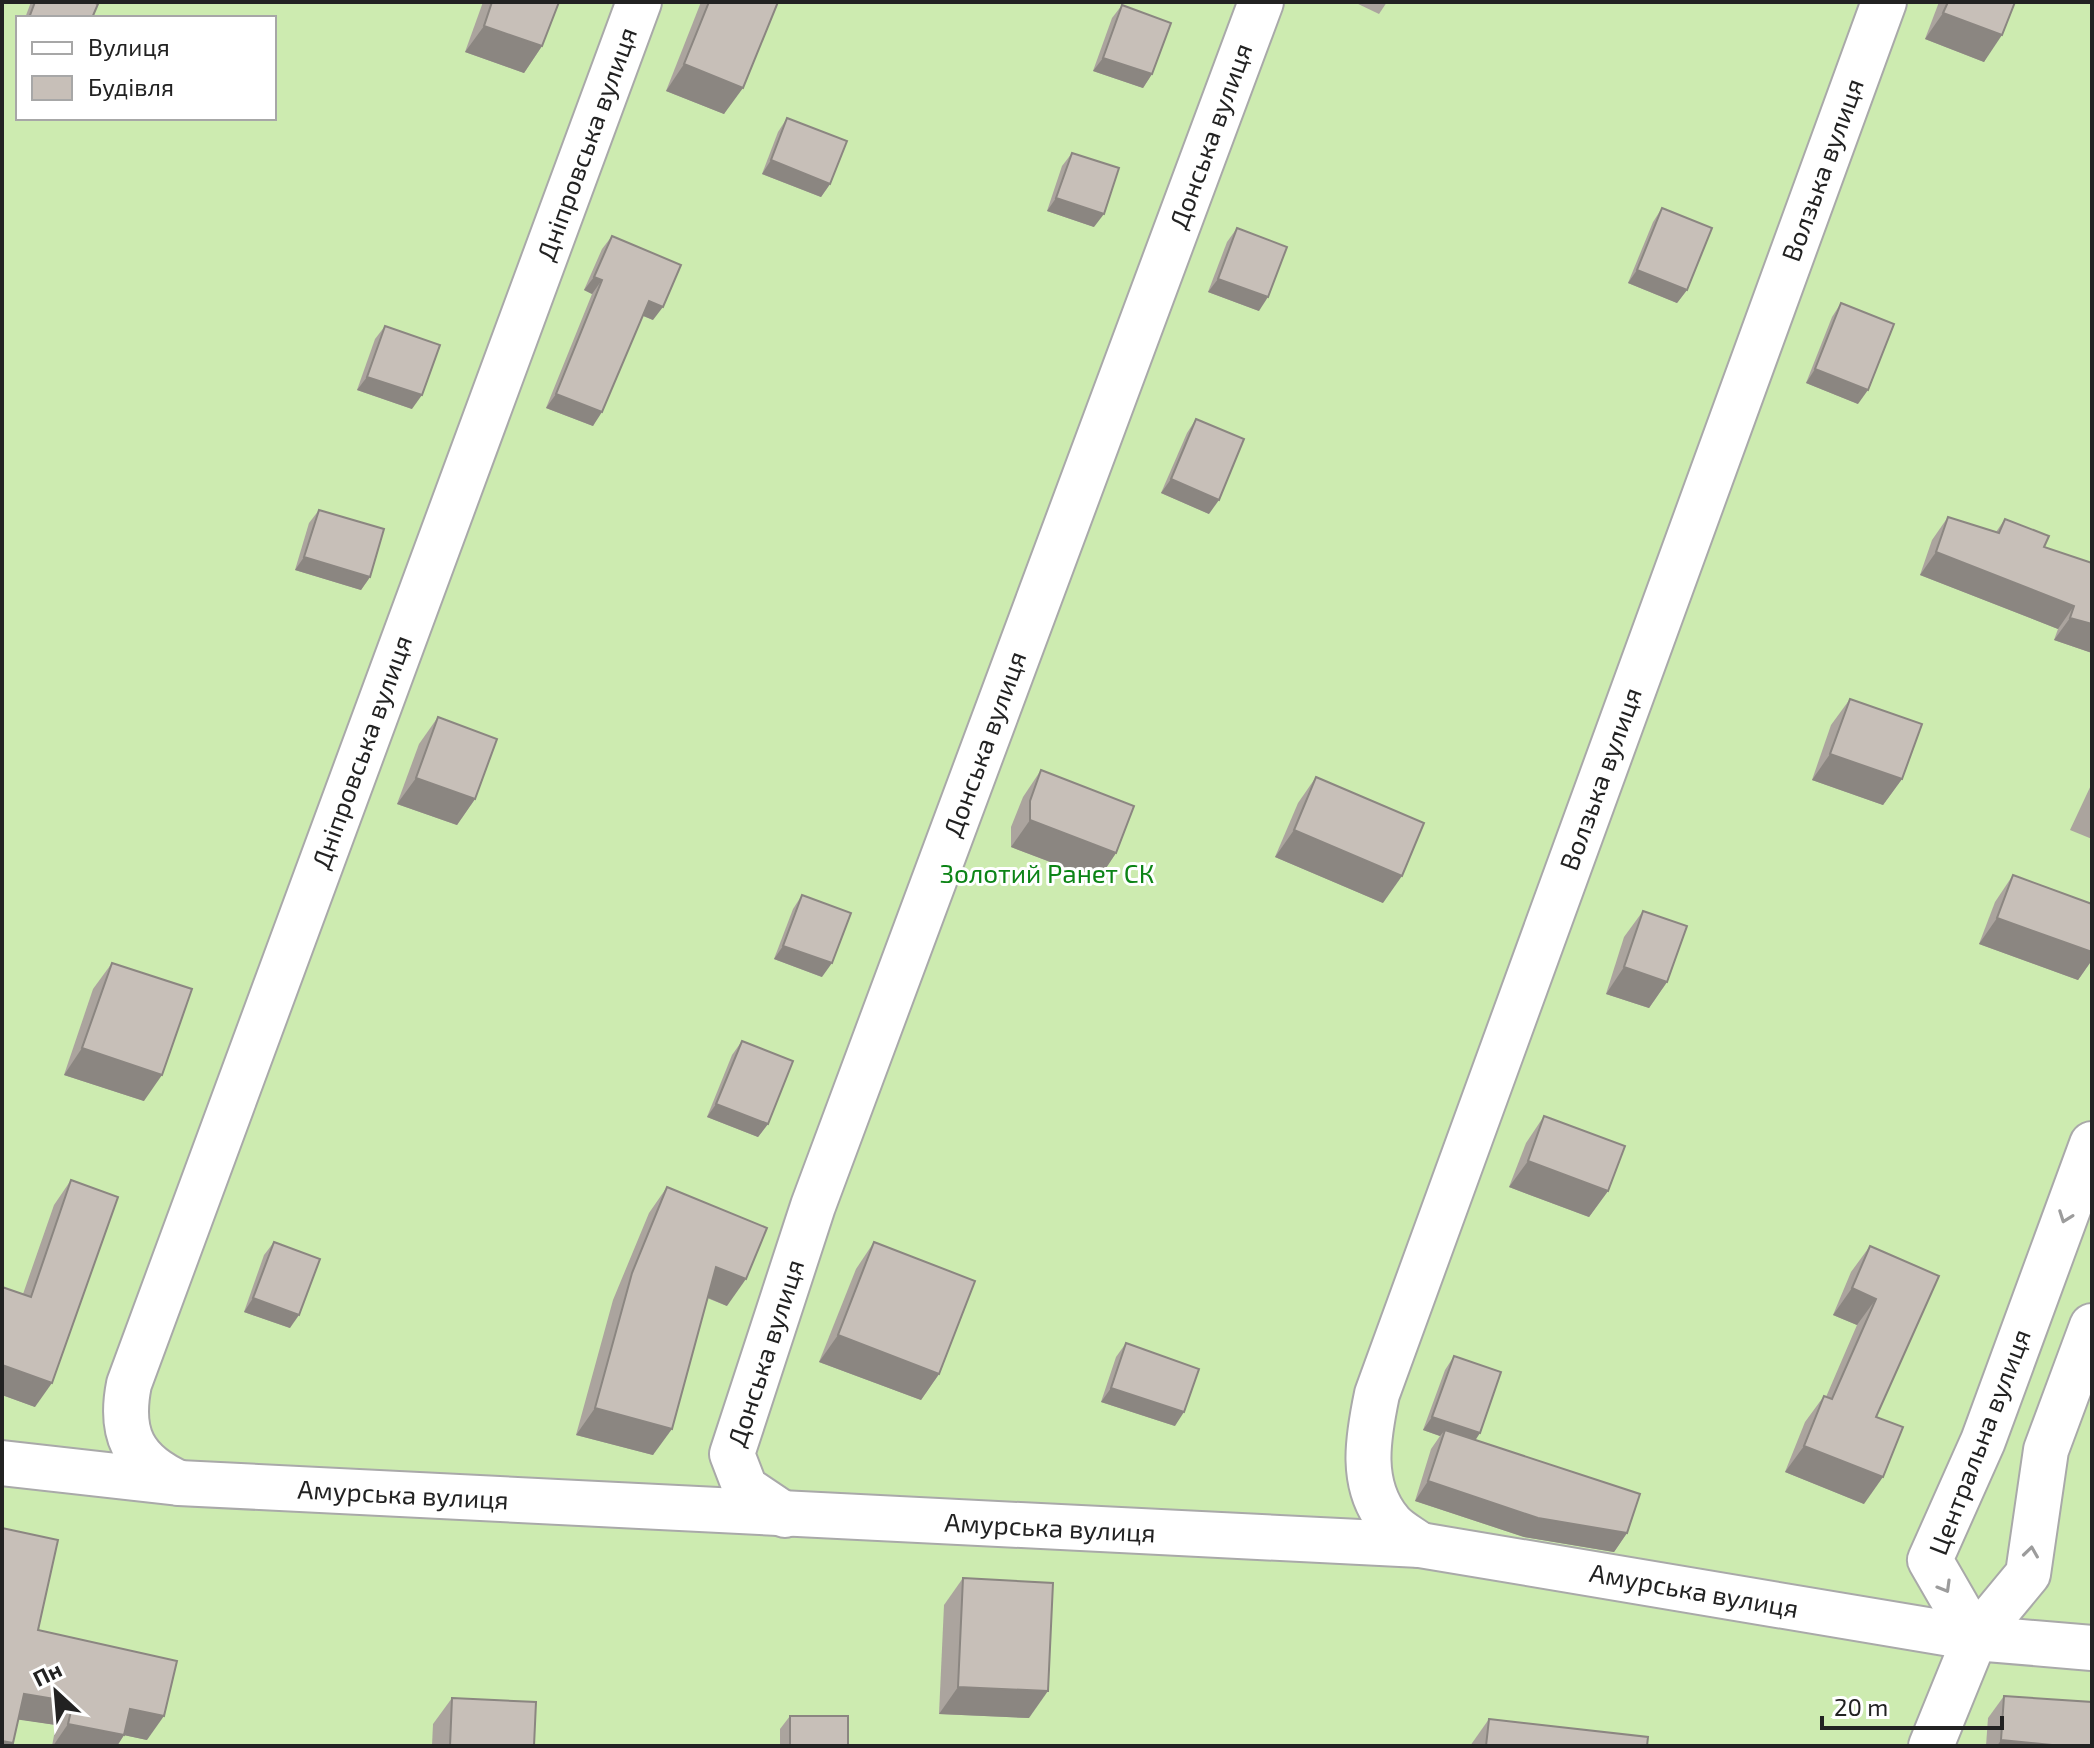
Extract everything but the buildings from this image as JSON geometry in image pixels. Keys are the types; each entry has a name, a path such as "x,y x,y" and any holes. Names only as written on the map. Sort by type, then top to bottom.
{"street":[{"name":"Дніпровська вулиця","path":"179,1483 157,1473 133,1444 124,1408 129,1384 639,2"},
{"name":"Донська вулиця","path":"785,1515 745,1488 732,1454 819,1191 1261,2"},
{"name":"Волзька вулиця","path":"1420,1545 1390,1522 1370,1485 1367,1440 1377,1394 1884,2"},
{"name":"Центральна вулиця","path":"1975,1638 1930,1560 1983,1441 2092,1144"},
{"path":"1931,1746 1975,1638 2028,1574 2046,1450 2092,1326"},
{"name":"Амурська вулиця","path":"2,1463 179,1483 1420,1545 1975,1638 2092,1648"}],"green space":[{"name":"Золотий Ранет СК","path":"2,2 2092,2 2092,1746 2,1746"}]}
